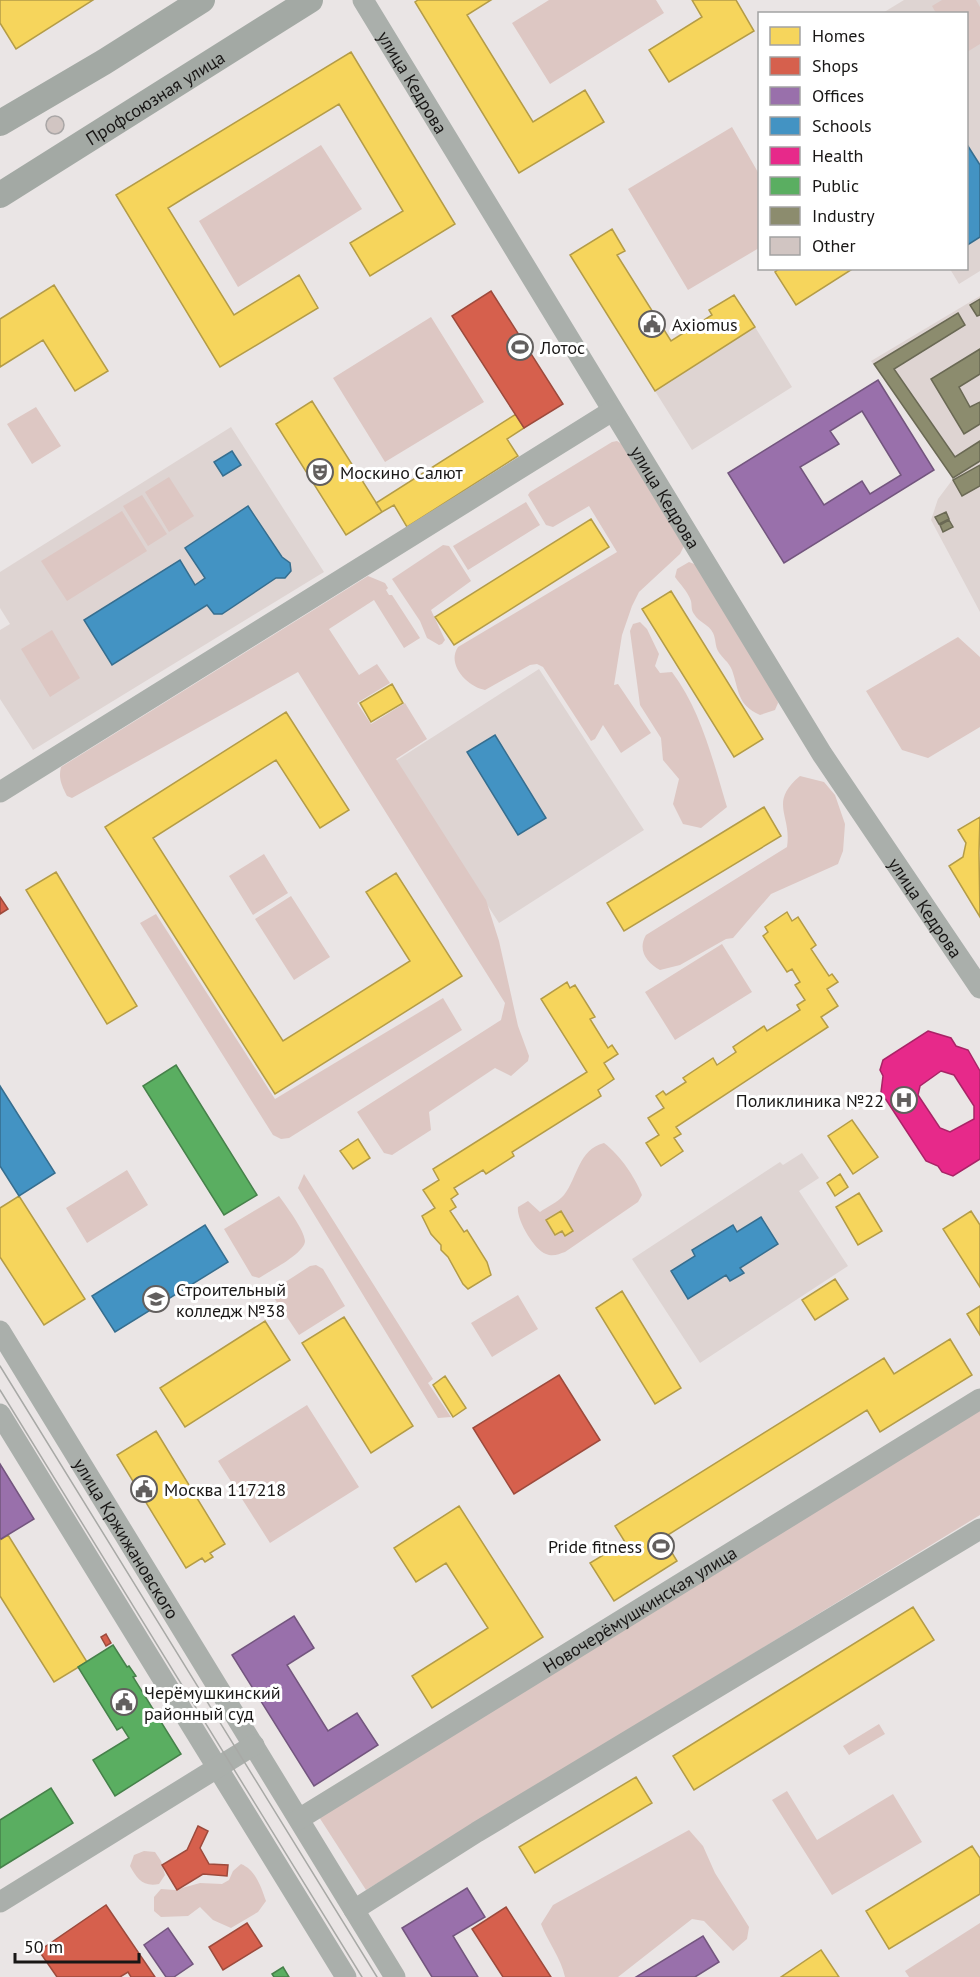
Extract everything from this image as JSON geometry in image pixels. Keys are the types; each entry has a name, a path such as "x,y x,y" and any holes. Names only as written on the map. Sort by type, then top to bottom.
{"main road":[{"path":"0,123 104,62 202,0"},
{"name":"Профсоюзная улица","path":"0,195 310,0"}],"street":[{"name":"улица Кедрова","path":"363,0 822,754 980,988"},
{"path":"0,792 612,411"},
{"name":"улица Кржижановского","path":"2,1341 254,1745 395,1977"},
{"name":"Новочерёмушкинская улица","path":"299,1819 980,1398"},
{"path":"0,1414 346,1977"},
{"path":"354,1910 477,1832 980,1529"},
{"path":"0,1902 254,1745"}],"shaded area":[{"path":"549,0 656,0 664,13 550,84 512,23"},
{"path":"904,0 980,0 980,271 959,284 951,270 968,270 968,12 884,12"},
{"path":"942,0 976,0 980,7 980,44 968,51 968,12 935,12 932,6"},
{"path":"732,127 758,172 758,249 688,290 628,189"},
{"path":"321,145 362,209 238,287 199,221"},
{"path":"980,296 980,612 931,520 938,499 953,479 871,361"},
{"path":"431,317 484,402 385,462 333,378"},
{"path":"755,327 792,387 692,450 655,391"},
{"path":"36,407 61,446 32,464 7,424"},
{"path":"231,427 324,572 33,750 0,699 0,630 10,624 0,608 0,572"},
{"path":"617,441 622,444 684,546 680,554 639,592 622,635 614,685 618,684 651,733 621,753 603,725 595,739 591,741 543,667 537,664 530,665 485,690 466,680 455,661 458,647 617,552 589,506 553,527 546,525 528,495"},
{"path":"169,477 194,516 169,532 145,492"},
{"path":"142,495 167,534 148,546 123,506"},
{"path":"526,502 540,525 468,570 453,546"},
{"path":"122,511 147,551 67,601 41,561"},
{"path":"443,545 449,546 471,581 431,610 445,640 439,645 427,638 420,621 392,579"},
{"path":"689,562 697,565 775,690 778,703 775,710 760,715 743,702 731,667 717,649 713,633 694,614 690,598 675,577 677,569"},
{"path":"368,576 385,583 389,595 392,595 420,638 404,648 374,600 329,629 359,675 377,664 390,683 357,703 371,724 405,703 427,739 396,759 486,900 499,941 518,1026 529,1056 528,1061 511,1076 495,1068 429,1112 431,1130 392,1155 384,1153 357,1112 501,1020 505,1003 298,672 72,798 67,796 60,775 61,767"},
{"path":"640,622 647,629 659,654 655,666 660,673 672,672 691,703 705,736 727,807 701,828 683,824 673,804 679,779 663,760 661,738 640,705 630,631 633,624"},
{"path":"52,630 80,678 50,697 21,649"},
{"path":"958,637 980,657 980,727 928,758 902,750 866,691"},
{"path":"539,669 644,830 499,923 394,762"},
{"path":"800,776 824,782 835,795 845,824 843,851 838,864 771,894 733,938 726,939 680,965 660,970 655,967 647,960 643,951 643,941 646,935 787,847 788,836 783,802 790,785"},
{"path":"264,854 288,893 253,915 229,876"},
{"path":"291,896 330,957 294,980 255,919"},
{"path":"156,914 275,1099 443,998 462,1030 289,1138 281,1139 273,1135 140,923"},
{"path":"722,944 752,992 675,1040 645,992"},
{"path":"604,1143 626,1167 642,1195 638,1202 565,1252 554,1255 546,1254 536,1247 527,1234 520,1219 518,1207 528,1201 540,1212 559,1200 569,1188 584,1158 595,1147"},
{"path":"802,1153 819,1178 799,1191 848,1266 700,1363 632,1259 780,1162 783,1165"},
{"path":"127,1170 148,1205 87,1243 66,1208"},
{"path":"304,1174 433,1379 428,1383 451,1417 438,1418 298,1188"},
{"path":"279,1196 302,1230 305,1241 299,1251 286,1261 259,1278 252,1276 224,1229"},
{"path":"316,1265 323,1269 345,1306 299,1335 270,1292 310,1266"},
{"path":"518,1295 538,1329 492,1357 471,1323"},
{"path":"307,1405 359,1487 270,1543 218,1461"},
{"path":"980,1408 980,1515 366,1890 319,1817"},
{"path":"879,1724 885,1734 849,1755 843,1746"},
{"path":"787,1791 817,1840 893,1794 922,1842 832,1895 772,1800"},
{"path":"689,1830 703,1846 715,1873 749,1927 747,1939 733,1951 704,1921 692,1919 618,1977 565,1977 561,1963 541,1924 553,1905"},
{"path":"144,1851 155,1852 161,1861 165,1875 159,1884 153,1885 141,1881 130,1866 134,1855"},
{"path":"241,1864 251,1870 266,1901 258,1912 231,1928 213,1920 200,1907 188,1916 161,1917 154,1911 154,1897 161,1889 175,1890 200,1883 222,1884 229,1880 233,1871"},
{"path":"980,1923 980,1977 909,1977 905,1971"}],"building: Homes":[{"path":"0,0 93,0 16,49 0,23"},
{"path":"418,0 491,0 467,15 533,122 585,90 604,122 519,173 415,2"},
{"path":"692,0 736,0 754,31 669,82 649,50 702,17"},
{"path":"351,52 455,224 370,276 350,243 403,211 339,104 189,195 168,208 234,315 299,275 318,308 220,367 116,195"},
{"path":"612,229 625,251 617,255 671,341 712,315 709,310 734,295 755,327 655,391 570,255"},
{"path":"778,270 851,270 796,305 775,272"},
{"path":"54,285 108,371 75,391 43,340 0,367 0,319"},
{"path":"312,401 382,512 346,535 276,424"},
{"path":"516,414 524,428 507,439 518,456 407,527 394,505 382,512 376,503"},
{"path":"591,519 609,547 454,645 435,617"},
{"path":"671,591 763,739 734,757 642,609"},
{"path":"392,684 403,703 371,722 360,703"},
{"path":"286,712 349,810 320,828 276,760 153,838 283,1041 410,961 366,892 396,873 462,976 275,1094 105,827"},
{"path":"764,807 781,836 624,931 607,903"},
{"path":"980,817 980,917 949,866 963,857 966,843 958,830"},
{"path":"56,872 137,1006 107,1024 26,890"},
{"path":"787,912 792,921 798,917 816,945 811,949 829,976 832,974 838,982 827,989 838,1006 821,1017 828,1027 676,1127 681,1134 674,1138 683,1151 661,1166 646,1143 659,1135 648,1118 664,1108 656,1096 663,1091 666,1095 686,1082 683,1078 713,1058 717,1065 736,1052 733,1047 764,1026 767,1031 800,1010 797,1005 805,1000 795,985 800,982 792,969 787,972 763,936 768,932 765,927"},
{"path":"567,982 570,988 575,985 595,1017 590,1019 608,1048 612,1045 618,1054 604,1063 614,1079 598,1090 601,1096 512,1152 514,1156 486,1174 483,1170 454,1188 458,1194 451,1199 456,1207 450,1211 464,1232 467,1230 487,1262 491,1275 468,1289 441,1250 441,1245 431,1234 422,1216 435,1208 423,1190 439,1180 433,1169 587,1072 541,999"},
{"path":"852,1120 878,1157 853,1174 828,1136"},
{"path":"358,1139 370,1158 353,1169 340,1151"},
{"path":"840,1174 848,1187 835,1196 827,1183"},
{"path":"859,1193 882,1231 858,1245 836,1207"},
{"path":"19,1196 85,1299 44,1325 0,1257 0,1208"},
{"path":"561,1211 573,1231 565,1236 562,1231 555,1235 546,1220"},
{"path":"971,1211 980,1225 980,1287 943,1229"},
{"path":"835,1279 848,1299 815,1320 802,1300"},
{"path":"622,1291 681,1388 655,1404 596,1308"},
{"path":"980,1306 980,1335 967,1314"},
{"path":"344,1317 413,1426 371,1453 302,1343"},
{"path":"265,1321 290,1360 185,1427 160,1388"},
{"path":"950,1339 972,1375 880,1432 867,1410 663,1538 677,1561 614,1601 590,1563 625,1542 615,1526 884,1358 894,1374"},
{"path":"445,1376 466,1408 453,1417 433,1385"},
{"path":"156,1431 225,1544 210,1553 213,1557 205,1562 202,1558 186,1568 117,1455"},
{"path":"459,1506 543,1637 432,1708 412,1676 488,1628 446,1563 416,1582 394,1548"},
{"path":"8,1535 87,1662 54,1682 0,1596 0,1540"},
{"path":"913,1607 934,1640 694,1790 673,1756"},
{"path":"636,1777 652,1803 535,1873 519,1847"},
{"path":"972,1846 980,1858 980,1894 889,1949 866,1911"},
{"path":"821,1950 839,1977 781,1977"}],"building: Shops":[{"path":"491,291 563,404 524,428 452,316"},
{"path":"0,897 8,909 0,914"},
{"path":"559,1375 600,1440 514,1494 473,1428"},
{"path":"106,1634 111,1643 106,1646 101,1637"},
{"path":"198,1826 208,1831 200,1848 209,1864 228,1865 227,1876 203,1874 177,1890 162,1865 187,1850"},
{"path":"106,1905 155,1977 131,1977 128,1972 120,1977 57,1977 39,1951"},
{"path":"506,1907 551,1977 503,1977 472,1929"},
{"path":"247,1923 262,1946 223,1970 209,1947"}],"building: Offices":[{"path":"878,380 934,470 784,563 728,473","holes":["862,411 901,475 870,494 862,481 824,505 800,467 839,444 830,431"]},
{"path":"0,1464 34,1519 1,1539 0,1538"},
{"path":"294,1616 314,1648 287,1665 328,1731 357,1713 378,1745 314,1786 232,1655"},
{"path":"467,1888 485,1917 453,1936 478,1977 432,1977 402,1928"},
{"path":"168,1928 193,1964 174,1977 166,1977 144,1945"},
{"path":"703,1936 719,1962 695,1977 636,1977"}],"building: Schools":[{"path":"968,146 980,165 980,237 968,245"},
{"path":"232,451 241,465 223,476 214,462"},
{"path":"248,506 282,557 290,563 291,571 285,578 276,578 222,614 214,614 207,605 112,665 84,620 180,560 195,585 205,578 185,548"},
{"path":"495,735 546,818 518,835 467,752"},
{"path":"0,1086 55,1173 19,1196 0,1166"},
{"path":"761,1217 778,1244 740,1268 744,1273 730,1281 726,1275 688,1299 671,1271 695,1256 692,1250 733,1225 737,1232"},
{"path":"205,1225 228,1262 115,1332 92,1296"}],"building: Health":[{"name":"Поликлиника №22","path":"928,1031 951,1038 956,1046 968,1050 980,1071 980,1159 953,1176 942,1172 938,1166 926,1161 881,1092 883,1076 880,1070 883,1060","holes":["941,1071 954,1075 974,1106 974,1119 950,1132 940,1128 918,1095 920,1086"]}],"building: Public":[{"path":"176,1065 257,1195 224,1215 143,1086"},
{"name":"Черёмушкинский районный суд","path":"113,1645 127,1667 129,1666 136,1676 133,1677 181,1754 115,1796 93,1760 129,1738 122,1727 117,1730 78,1667"},
{"path":"51,1788 73,1823 0,1868 0,1820"},
{"path":"283,1967 289,1977 274,1977 272,1974"}],"building: Industry":[{"path":"980,299 980,315 977,316 970,305"},
{"path":"958,313 965,325 894,369 955,457 980,441 980,461 953,478 874,364"},
{"path":"980,349 980,374 959,387 970,407 980,402 980,424 964,434 931,379"},
{"path":"980,465 980,486 962,496 953,480"},
{"path":"946,512 949,519 939,524 935,517"},
{"path":"949,520 953,527 943,532 940,525"}],"building: Other":[{"path":"55,116 61,119 64,125 61,131 55,134 49,131 46,125 49,119"}],"tram line":[{"path":"0,1366 377,1977"},
{"path":"0,1390 362,1977"}],"place":[{"name":"Axiomus","path":"652,324"},
{"name":"Лотос","path":"520,347"},
{"name":"Москино Салют","path":"320,472"},
{"name":"Поликлиника №22","path":"904,1100"},
{"name":"Строительный колледж №38","path":"156,1299"},
{"name":"Москва 117218","path":"144,1489"},
{"name":"Pride fitness","path":"661,1546"},
{"name":"Черёмушкинский районный суд","path":"124,1702"}]}
